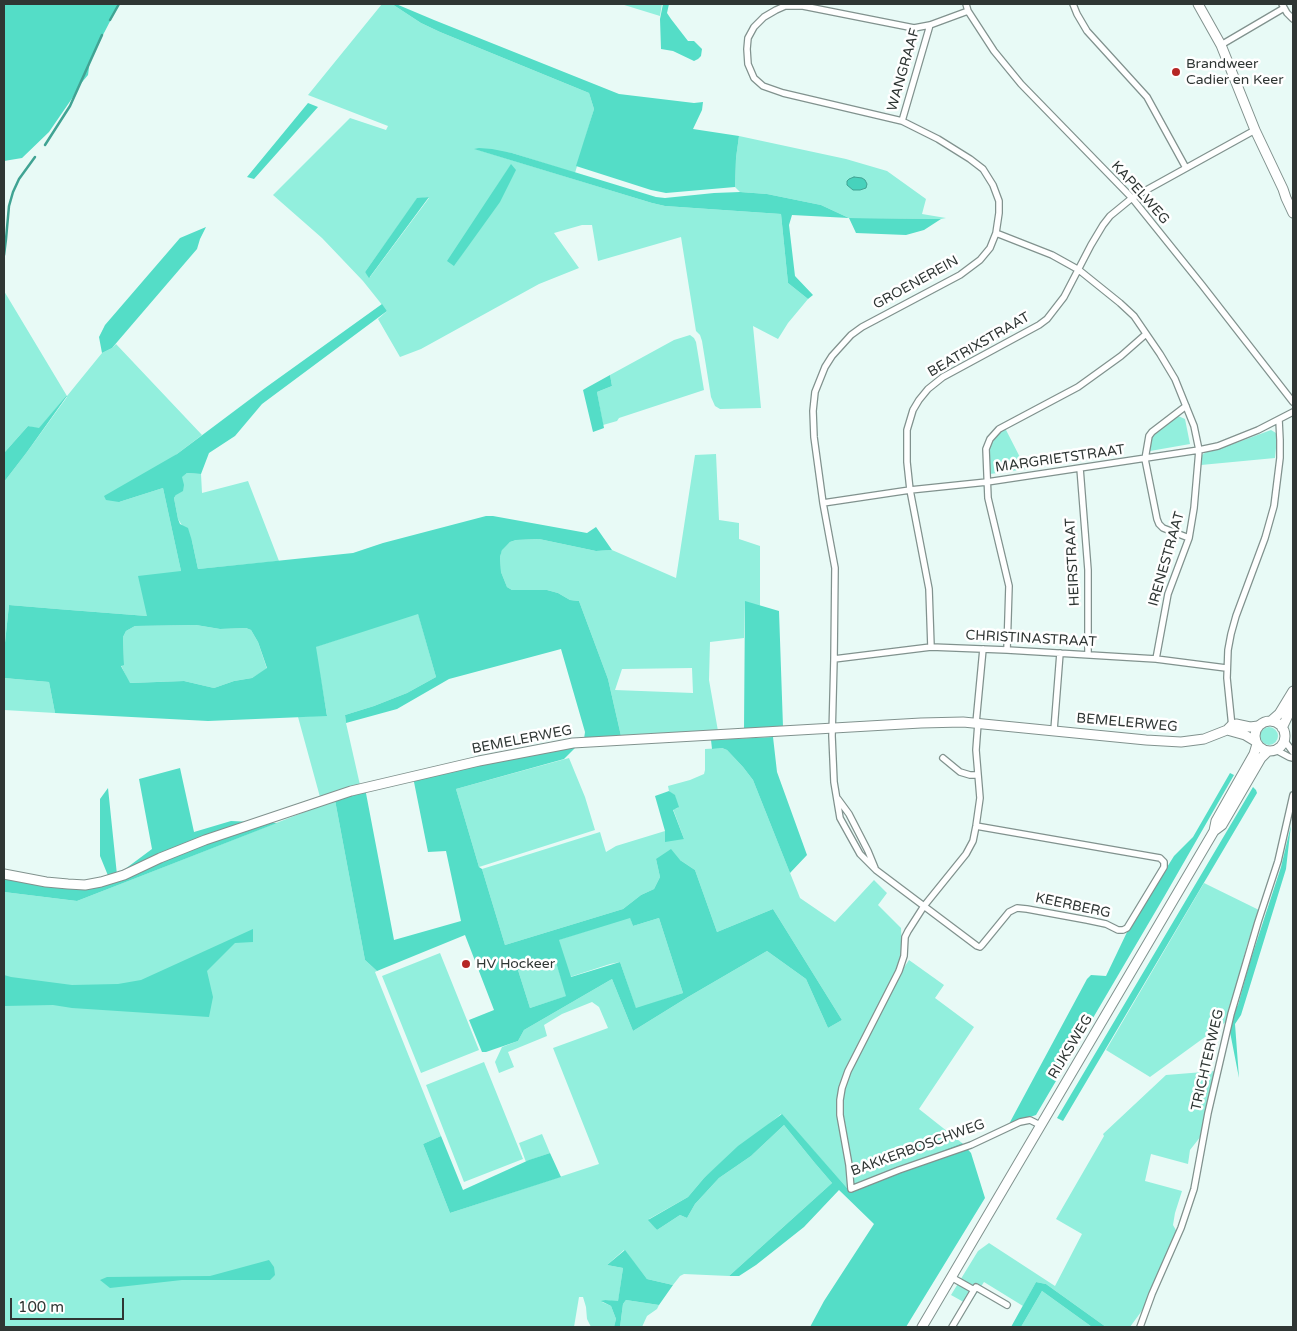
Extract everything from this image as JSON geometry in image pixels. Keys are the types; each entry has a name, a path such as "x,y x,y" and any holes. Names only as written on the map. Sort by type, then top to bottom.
{"street":[{"name":"KAPELWEG","path":"966,4 968,11 994,51 1020,84 1132,198 1293,402"},
{"path":"1073,4 1087,31 1147,97 1186,168"},
{"path":"1198,4 1221,45 1255,130 1293,213"},
{"name":"GROENEREIN","path":"924,906 876,870 860,854 840,818 834,782 832,728 835,568 823,503 814,437 813,411 815,392 825,367 832,356 851,335 862,327 960,275 976,264 990,248 996,233 999,201 993,184 983,169 938,139 902,121 783,93 763,86 754,78 748,64 746,49 748,38 754,27 764,17 785,6 803,6 914,28 930,25 968,11"},
{"path":"1221,45 1283,6 1293,19"},
{"name":"WANGRAAF","path":"902,121 930,25"},
{"name":"BEATRIXSTRAAT","path":"931,647 928,589 910,490 907,462 907,430 919,400 928,389 943,377 1047,319 1064,297 1103,225 1110,216 1132,198 1255,130"},
{"name":"IRENESTRAAT","path":"996,233 1052,255 1079,270 1134,316 1175,379 1194,426 1199,450 1194,508 1189,538 1168,594 1156,659"},
{"path":"1007,650 1009,586 988,498 986,449 990,439 1000,429 1078,387 1121,356 1146,334"},
{"path":"1186,406 1152,432 1149,436 1145,459 1159,524 1163,528 1189,538"},
{"name":"MARGRIETSTRAAT","path":"823,503 910,490 987,482 1199,450 1218,446 1258,430 1293,412"},
{"path":"1279,420 1280,458 1274,506 1265,538 1236,616 1231,634 1226,668 1230,729 1245,734 1262,749 1272,750 1293,758"},
{"name":"HEIRSTRAAT","path":"1080,468 1088,570 1088,655"},
{"name":"CHRISTINASTRAAT","path":"834,659 931,647 1156,659 1226,668"},
{"path":"977,723 983,649"},
{"path":"1054,730 1060,653"},
{"path":"1271,721 1279,714 1293,691"},
{"path":"1282,728 1293,705"},
{"path":"1256,743 1255,733 1258,726 1265,721 1278,723 1285,734 1284,740 1281,746 1272,750"},
{"name":"BEMELERWEG","path":"4,874 52,883 92,884 124,875 205,840 344,793 389,781 506,756 590,741 935,722 977,723 1181,742 1200,740 1230,729 1236,724 1250,727 1258,726"},
{"name":"BAKKERBOSCHWEG","path":"977,723 976,750 980,798 975,835 970,848 924,906 905,937 904,956 900,971 848,1071 842,1088 840,1115 849,1165 851,1189 971,1145 1020,1122 1030,1120 1040,1126"},
{"path":"1284,740 1293,752"},
{"name":"RIJKSWEG","path":"922,1327 1214,831 1216,821 1253,756 1256,743"},
{"name":"RIJKSWEG","path":"1214,831 1222,825 1261,758 1272,750"},
{"path":"943,758 960,772 978,775"},
{"name":"TRICHTERWEG","path":"1140,1327 1152,1294 1181,1228 1194,1189 1208,1113 1231,1014 1278,861 1293,795"},
{"path":"838,799 853,821 876,870"},
{"name":"KEERBERG","path":"924,906 980,947 1009,912 1017,908 1027,908 1087,920 1123,930 1127,928 1164,867 1164,862 1160,858 976,826"},
{"path":"951,1277 974,1290"},
{"path":"952,1327 976,1287 1006,1305"}],"shaded area":[{"path":"4,4 119,4 90,60 88,75 49,132 22,158 4,161"},
{"path":"382,4 392,4 421,23 440,32 589,93 594,109 575,173 512,153 475,149 665,206 781,214 788,283 808,299 788,323 778,339 753,326 761,408 720,409 715,406 711,397 702,341 696,331 681,237 598,261 592,225 582,225 554,233 579,268 539,284 421,349 400,357 378,319 387,311 363,281 322,238 273,195 350,118 386,130 388,126 308,95","holes":["511,165 471,240 454,266 497,186","429,198 370,277 365,272 417,199"]},
{"path":"392,4 619,94 694,103 703,102 702,110 693,129 739,136 735,187 666,193 576,166 594,109 589,93 440,32 421,23"},
{"path":"621,4 662,4 660,16"},
{"path":"663,4 669,4 667,13 688,41 694,41 702,49 701,56 698,59 694,61 673,51 661,49 660,19"},
{"path":"308,103 318,107 254,179 247,177"},
{"path":"739,136 846,159 887,171 926,199 922,214 946,218 849,218 821,205 767,194 740,192 735,187"},
{"path":"479,148 512,153 656,197 665,198 740,192 767,194 821,205 849,218 792,215 789,225 795,276 813,295 808,299 788,283 781,214 665,206 474,149"},
{"path":"511,164 516,170 500,202 454,266 447,261"},
{"path":"854,177 865,180 866,188 853,190 847,185 847,181"},
{"path":"429,197 369,278 365,272 417,198"},
{"path":"849,218 941,219 924,230 906,235 856,233"},
{"path":"206,227 197,249 112,348 102,353 99,337 105,325 180,238"},
{"path":"4,291 67,396 102,353 116,344 202,435 119,502 163,488 181,571 147,616 9,605 4,652 4,482 67,397 39,429 28,426 4,453"},
{"path":"382,304 387,311 262,404 235,436 209,453 201,474 187,473 182,477 183,491 174,498 180,524 188,528 198,569 353,553 383,543 486,516 587,533 596,527 612,550 596,551 539,539 516,540 510,542 502,550 500,557 501,572 507,587 512,590 547,590 558,593 570,600 579,601 608,679 621,736 584,739 585,732 561,649 449,679 397,709 346,723 345,715 407,693 436,677 418,614 316,647 327,716 208,721 55,713 49,682 4,678 4,652 9,605 147,616 138,576 181,571 163,488 119,502 106,500 104,496 177,454","holes":["196,625 220,629 246,628 251,630 258,642 267,668 252,678 234,681 214,688 184,681 130,683 121,666 124,665 123,637 126,631 135,626"]},
{"path":"690,335 696,342 704,390 603,425 597,392 612,386 610,375 674,340"},
{"path":"610,375 612,386 597,392 604,428 593,432 583,390"},
{"path":"66,396 4,482 4,453 28,426 39,428"},
{"path":"1176,415 1185,419 1190,444 1150,451 1149,441 1151,436"},
{"path":"1005,428 1026,469 990,474 987,451 990,442 996,434"},
{"path":"1271,430 1276,433 1277,438 1275,458 1201,465 1202,455 1206,452"},
{"path":"716,454 719,520 739,523 739,539 760,546 760,606 745,602 744,638 710,642 709,680 718,731 621,736 608,679 579,601 570,600 558,593 547,590 512,590 507,587 501,572 500,557 502,549 510,542 516,540 539,539 596,551 612,550 676,578 695,455","holes":["692,668 693,693 615,690 622,669"]},
{"path":"187,473 201,474 202,493 248,481 279,561 198,569 192,541 178,519 174,498 181,477"},
{"path":"745,601 779,611 783,727 744,729"},
{"path":"418,613 436,677 407,693 345,715 360,785 320,797 298,717 327,715 315,647"},
{"path":"196,625 220,629 246,628 251,630 258,642 267,669 252,678 234,681 214,688 184,681 129,683 121,665 124,665 123,637 126,631 135,626"},
{"path":"4,678 49,682 55,713 4,710"},
{"path":"1265,727 1273,727 1278,732 1276,743 1265,745 1260,740 1260,732"},
{"path":"773,737 777,772 807,855 790,873 753,780 727,750 722,748 712,749 711,740"},
{"path":"584,739 564,759 456,789 505,945 623,909 641,895 654,889 660,877 656,859 671,849 680,860 695,870 717,932 773,909 842,1020 828,1028 806,979 767,951 633,1031 612,979 524,1030 518,1041 482,1052 469,1020 494,1010 465,935 377,971 365,960 335,800 365,788 394,940 461,921 446,851 428,852 412,772 540,744","holes":["630,918 633,926 659,918 683,993 636,1008 620,962 571,977 559,940","555,959 566,996 530,1008 518,970"]},
{"path":"722,748 727,750 753,780 800,898 835,922 874,880 887,893 878,905 901,928 903,969 909,960 944,985 935,998 974,1027 919,1109 962,1143 847,1188 781,1114 704,1178 688,1197 649,1219 657,1230 680,1215 687,1218 695,1204 719,1178 751,1156 784,1125 832,1183 729,1276 684,1274 673,1285 647,1279 624,1250 607,1265 623,1268 618,1302 605,1300 602,1302 611,1306 616,1319 614,1327 591,1327 587,1319 583,1297 579,1297 574,1327 4,1327 4,892 77,901 335,800 365,960 377,971 375,972 441,1136 423,1144 450,1213 599,1164 553,1048 608,1028 599,1007 592,1002 562,1014 544,1025 547,1036 508,1052 514,1067 499,1073 495,1062 502,1047 518,1041 524,1030 612,979 633,1031 767,951 806,979 828,1028 842,1020 773,909 717,932 695,870 680,860 656,859 660,877 654,889 641,895 623,909 505,945 482,869 600,832 606,852 616,846 665,831 684,839 673,809 678,808 675,796 669,791 668,786 704,774 705,749"},
{"path":"569,758 585,797 595,830 479,867 456,789"},
{"path":"180,768 194,832 231,821 277,823 77,901 4,892 4,873 69,883 109,878 100,856 100,799 108,788 117,875 152,849 139,779"},
{"path":"1230,773 1234,775 1036,1115 1009,1124 1087,979 1091,975 1106,976 1128,930 1174,856 1193,837"},
{"path":"1253,787 1257,793 1063,1121 1057,1118"},
{"path":"669,791 675,795 679,807 673,810 684,839 665,842 665,831 655,796"},
{"path":"1291,825 1286,869 1241,1015 1235,1024 1239,1078 1230,1032 1231,1016 1238,1005 1281,867"},
{"path":"1204,883 1259,910 1247,945 1227,1021 1150,1077 1106,1050"},
{"path":"630,917 633,926 659,918 683,993 636,1009 620,962 570,977 558,940"},
{"path":"253,929 253,942 235,943 207,971 213,997 209,1017 72,1008 53,1005 4,1006 4,975 72,985 118,984 141,980"},
{"path":"440,953 479,1050 421,1073 382,976"},
{"path":"555,959 567,996 530,1008 518,970"},
{"path":"484,1062 523,1159 464,1182 426,1085"},
{"path":"1216,1071 1201,1136 1190,1150 1188,1164 1151,1154 1145,1181 1182,1191 1173,1225 1177,1232 1146,1305 1130,1327 1106,1327 1046,1284 1036,1282 1023,1306 984,1282 969,1305 951,1295 978,1251 989,1243 1055,1286 1082,1234 1056,1219 1104,1136 1103,1134 1166,1075"},
{"path":"782,1114 847,1188 962,1143 971,1153 985,1198 906,1327 810,1327 824,1301 874,1224 839,1190 804,1227 756,1265 739,1276 729,1276 832,1183 784,1125 751,1156 719,1178 695,1204 687,1218 680,1215 657,1230 648,1220 688,1197 704,1178 738,1146"},
{"path":"542,1134 550,1153 526,1162 519,1143"},
{"path":"441,1136 463,1190 529,1160 550,1153 561,1177 450,1213 423,1144"},
{"path":"625,1250 647,1279 673,1285 659,1305 626,1300 623,1304 620,1327 614,1327 616,1319 611,1306 601,1301 618,1301 623,1268 607,1265"},
{"path":"269,1260 274,1267 275,1275 270,1280 182,1280 110,1288 100,1280 107,1277 210,1276"},
{"path":"1036,1282 1046,1284 1106,1327 1092,1327 1042,1291 1021,1327 1011,1327"},
{"path":"1042,1291 1092,1327 1021,1327"},
{"path":"626,1300 659,1305 657,1309 647,1316 642,1327 620,1327 623,1304"}],"waterway":[{"path":"110,20 119,4"},
{"path":"45,145 70,106 102,35"},
{"path":"4,255 9,206 13,192 19,179 35,157"}],"place":[{"name":"Brandweer Cadier en Keer","path":"1176,72"},
{"name":"HV Hockeer","path":"466,964"}]}
